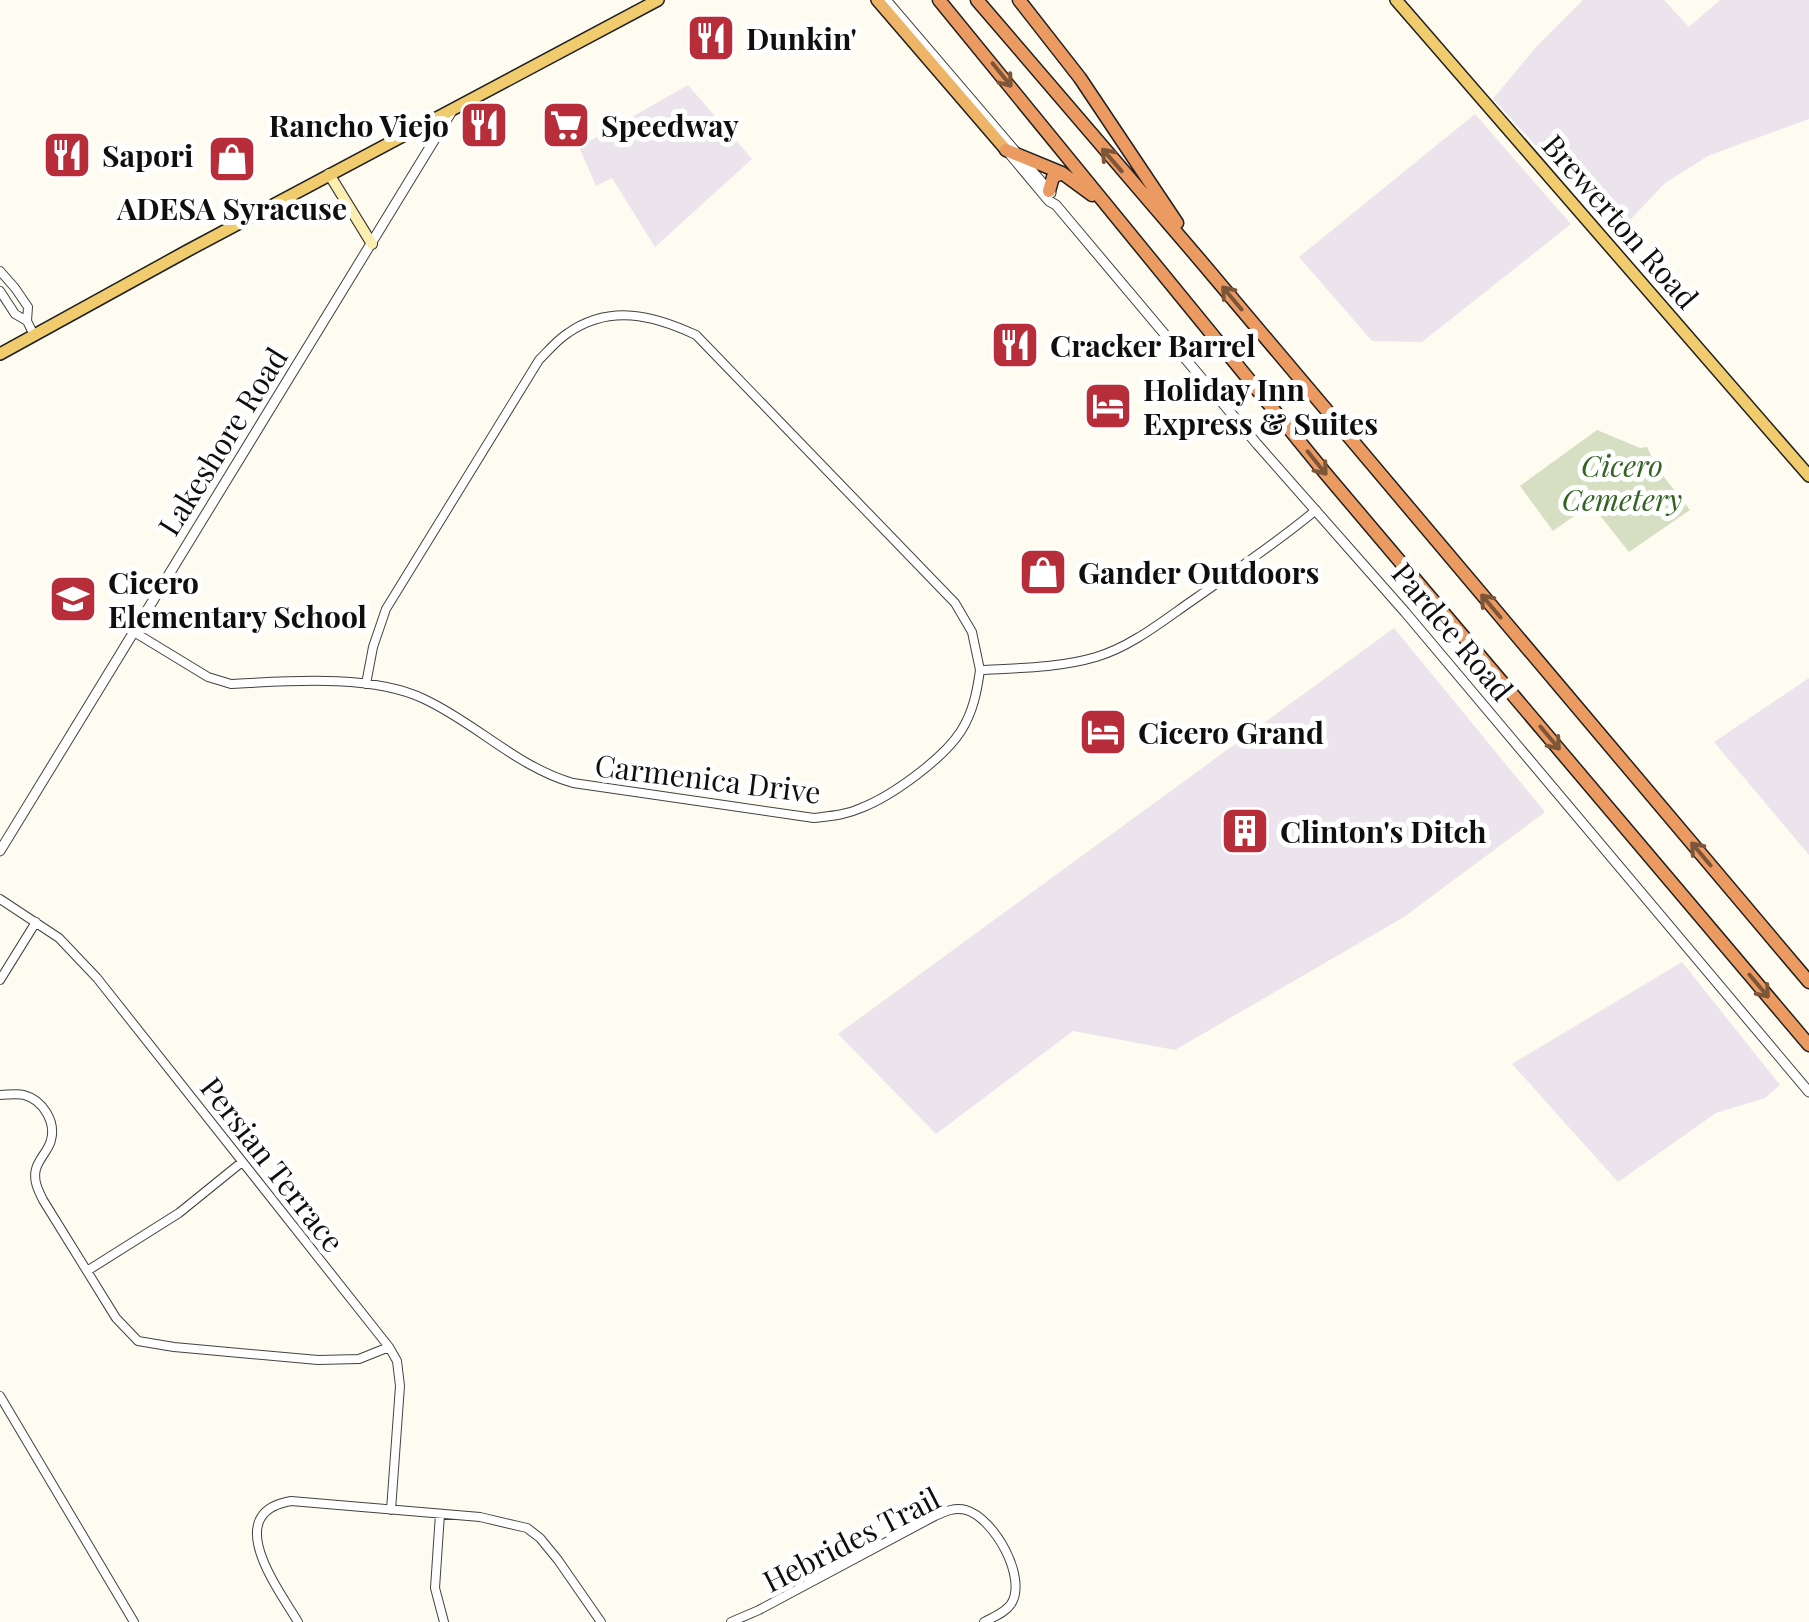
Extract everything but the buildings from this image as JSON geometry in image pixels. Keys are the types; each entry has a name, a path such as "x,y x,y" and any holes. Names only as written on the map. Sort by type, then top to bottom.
{"highway":[{"name":"Pardee Road","path":"876,0 1006,150"},
{"path":"940,0 1326,474 1809,1045"},
{"path":"977,0 1809,982"},
{"path":"1019,0 1080,78 1200,260"},
{"path":"1006,150 1062,173 1086,189 1124,226"},
{"path":"1049,191 1053,177 1062,173"}],"main road":[{"path":"0,354 658,0"},
{"name":"Brewerton Road","path":"1396,0 1809,476"},
{"path":"330,174 372,244"}],"street":[{"name":"Pardee Road","path":"886,0 1809,1092"},
{"name":"Lakeshore Road","path":"0,852 454,108"},
{"name":"Pardee Road","path":"1006,150 1056,205"},
{"path":"0,271 28,307 27,321 34,335"},
{"path":"0,290 15,314 27,321"},
{"path":"366,684 386,609 539,360 566,334 593,320 641,315 696,335 955,603 972,632 980,670 1052,666 1098,656 1129,642 1279,541 1316,510"},
{"name":"Carmenica Drive","path":"134,632 219,682 347,682 382,686 423,698 535,768 562,780 814,818 860,809 936,760 963,728 976,695 980,670"},
{"name":"Persian Terrace","path":"0,899 68,946 97,978 397,1361 400,1386 390,1510"},
{"path":"0,980 36,922"},
{"path":"0,1096 27,1096 42,1107 52,1124 50,1144 36,1168 36,1184 116,1318 133,1338 144,1343 318,1360 360,1359 388,1347"},
{"path":"87,1271 179,1213 242,1162"},
{"path":"0,1396 134,1622"},
{"path":"298,1622 261,1557 256,1540 261,1518 275,1506 291,1501 480,1518 528,1528 558,1560 601,1622"},
{"name":"Hebrides Trail","path":"731,1622 945,1511 964,1509 990,1526 1006,1552 1016,1580 1009,1607 984,1622"},
{"path":"440,1514 434,1588 444,1622"},
{"path":"759,1610 764,1619"}],"shaded area":[{"path":"1583,0 1664,0 1689,27 1720,0 1809,0 1809,119 1708,156 1665,183 1617,234 1493,99 1536,47"},
{"path":"688,85 752,159 655,247 612,178 596,186 579,147"},
{"path":"1475,114 1571,224 1422,342 1372,341 1299,257"},
{"path":"1394,628 1545,812 1404,917 1175,1050 1073,1031 936,1134 838,1034"},
{"path":"1809,678 1809,855 1714,742"},
{"path":"1682,962 1780,1085 1765,1098 1716,1113 1618,1182 1512,1064"}],"green space":[{"name":"Cicero Cemetery","path":"1597,430 1640,448 1647,447 1657,468 1690,510 1629,552 1591,504 1553,531 1520,486"}],"place":[{"name":"Dunkin'","path":"711,38"},
{"name":"Rancho Viejo","path":"484,125"},
{"name":"Speedway","path":"566,125"},
{"name":"Sapori","path":"67,155"},
{"name":"ADESA Syracuse","path":"232,159"},
{"name":"Cracker Barrel","path":"1015,345"},
{"name":"Holiday Inn Express & Suites","path":"1108,406"},
{"name":"Gander Outdoors","path":"1043,572"},
{"name":"Cicero Elementary School","path":"73,599"},
{"name":"Cicero Grand","path":"1103,732"},
{"name":"Clinton's Ditch","path":"1245,831"}]}
